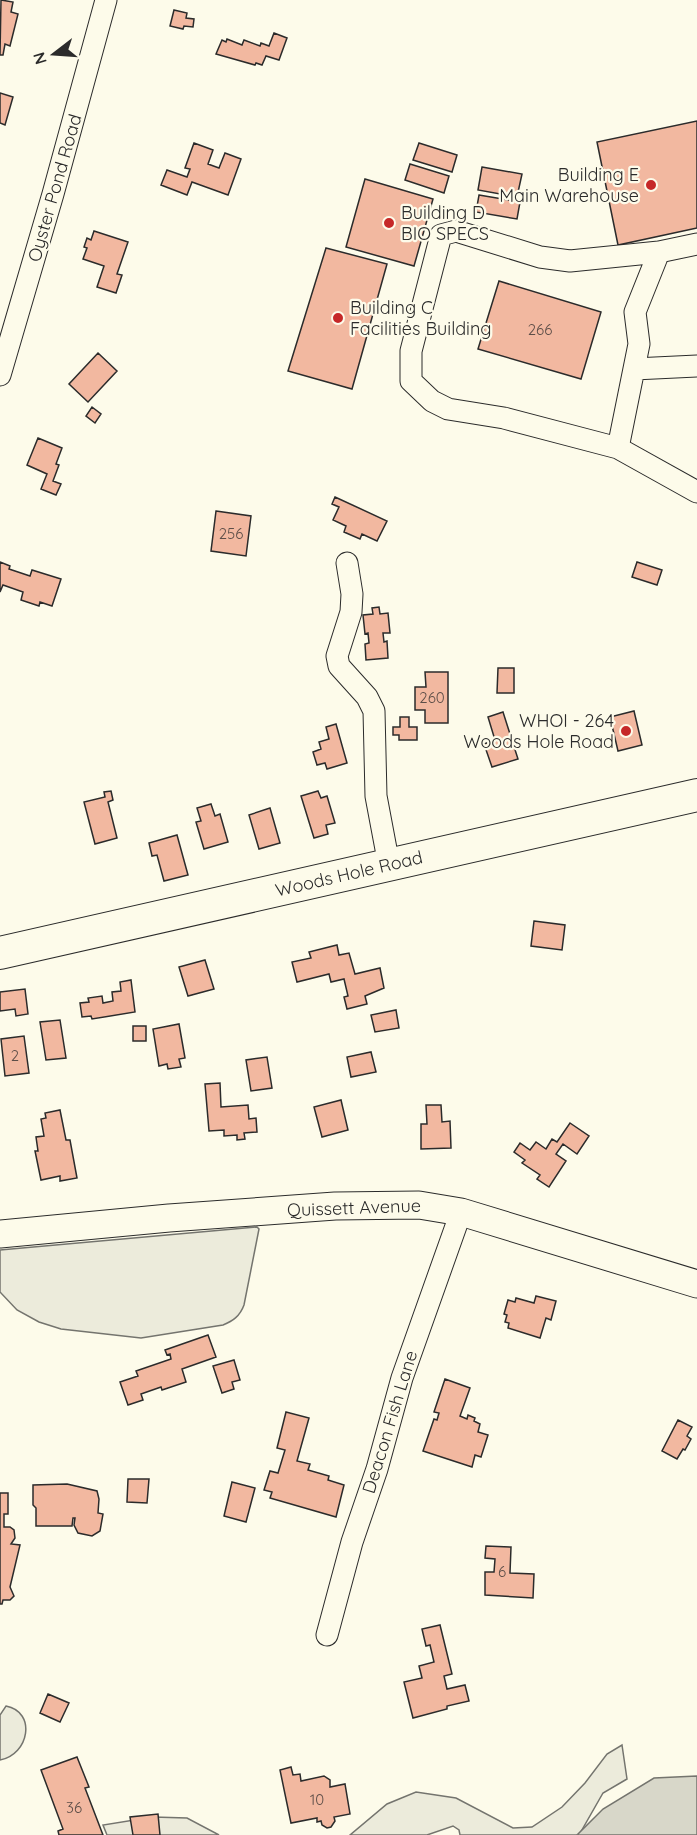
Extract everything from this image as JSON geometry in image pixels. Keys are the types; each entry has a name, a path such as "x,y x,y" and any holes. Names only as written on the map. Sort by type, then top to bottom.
{"highway":[{"name":"Woods Hole Road","path":"0,953 697,795"}],"main road":[{"name":"Quissett Avenue","path":"0,1234 169,1218 335,1206 406,1204 434,1206 461,1212 697,1284"}],"street":[{"name":"Oyster Pond Road","path":"0,375 50,205 106,0"},
{"path":"697,244 659,252 570,261 540,257 456,231 441,235 411,351 411,381 432,401 447,409 504,418 618,448 697,492"},
{"path":"618,448 639,344 635,312 659,252"},
{"path":"634,369 697,366"},
{"path":"347,563 352,594 351,612 337,656 339,666 367,698 374,711 376,796 389,865"},
{"name":"Deacon Fish Lane","path":"327,1635 402,1378 461,1212"}],"shaded area":[{"path":"257,1227 259,1229 244,1305 236,1318 223,1325 141,1338 61,1329 39,1322 17,1310 0,1292 0,1250"},
{"path":"6,1706 16,1710 22,1716 26,1733 18,1750 0,1760 0,1715"},
{"path":"622,1745 627,1779 603,1793 579,1835 460,1835 459,1830 453,1826 427,1835 350,1835 387,1804 416,1792 456,1798 513,1828 532,1827 562,1807 585,1783 607,1754"},
{"path":"697,1776 697,1835 577,1835 603,1809 654,1778"},
{"path":"153,1817 187,1818 219,1835 107,1835 103,1825"}],"building":[{"path":"1,0 13,2 11,12 18,14 10,46 5,44 3,55 0,55"},
{"path":"174,10 187,13 186,18 194,19 193,27 184,26 183,29 170,26"},
{"path":"274,33 287,38 279,60 266,56 262,65 256,63 255,65 216,54 222,40 226,42 227,39 242,45 244,40 260,46 261,43 269,46"},
{"path":"0,93 13,97 5,125 0,123"},
{"name":"Building E Main Warehouse","path":"697,121 697,228 618,245 597,142"},
{"path":"194,143 213,150 208,164 219,168 225,153 241,159 228,195 192,182 187,195 161,185 167,170 187,177 190,169 185,168"},
{"path":"419,143 457,155 452,172 413,160"},
{"path":"410,164 449,176 444,193 405,180"},
{"path":"482,167 522,174 517,197 478,190"},
{"name":"Building D BIO SPECS","path":"365,179 433,199 414,266 346,247"},
{"path":"479,195 520,202 517,219 476,212"},
{"path":"94,231 128,242 117,274 122,275 116,293 97,287 104,266 83,259 87,248 84,247 87,238 91,240"},
{"name":"Building C Facilities Building","path":"326,248 387,264 352,389 288,371"},
{"path":"499,281 601,312 581,379 478,349"},
{"path":"98,353 117,371 88,402 69,384"},
{"path":"92,407 101,414 95,423 86,416"},
{"path":"38,438 62,448 53,481 61,484 56,495 41,489 47,474 27,465"},
{"path":"335,497 387,521 377,541 362,534 360,539 344,532 346,526 333,520 339,507 332,504"},
{"path":"216,511 251,516 246,556 211,551"},
{"path":"0,562 10,566 9,569 30,576 32,570 61,579 52,606 40,602 39,606 21,600 23,592 3,585 0,592"},
{"path":"637,562 662,570 657,585 632,577"},
{"path":"379,607 380,614 388,613 390,633 383,633 384,642 387,641 388,658 366,660 365,644 369,643 368,633 365,634 363,615 373,614 372,608"},
{"path":"498,668 514,668 514,693 497,693"},
{"path":"425,672 448,672 448,723 425,723 425,710 415,710 415,687 426,687"},
{"name":"WHOI - 264 Woods Hole Road","path":"634,711 642,745 618,751 610,717"},
{"path":"503,712 518,759 492,767 484,744 495,740 488,717"},
{"path":"400,717 409,717 409,727 417,727 417,740 399,740 399,735 393,735 393,727 400,727"},
{"path":"336,724 347,763 327,769 325,763 317,765 313,752 321,749 319,742 329,739 326,727"},
{"path":"111,791 113,800 108,802 117,838 95,844 84,802 105,797 104,792"},
{"path":"318,791 321,798 327,796 335,823 326,825 328,834 314,838 301,796"},
{"path":"211,804 215,816 220,814 228,842 204,849 196,822 201,821 197,808"},
{"path":"270,808 280,843 259,849 249,815"},
{"path":"177,835 188,875 164,881 157,855 152,856 149,843"},
{"path":"534,921 565,925 562,950 531,946"},
{"path":"337,945 339,955 349,953 355,974 380,968 384,988 365,996 367,1004 347,1009 344,997 348,996 344,979 331,982 329,974 297,982 292,962 311,958 309,952"},
{"path":"205,960 214,989 188,996 179,967"},
{"path":"131,980 135,1012 92,1019 91,1016 82,1017 80,1003 89,1002 88,998 102,996 103,1003 113,1001 112,992 121,991 120,982"},
{"path":"25,989 28,1014 16,1016 15,1009 0,1011 0,992"},
{"path":"396,1010 399,1028 375,1032 371,1015"},
{"path":"60,1020 66,1058 46,1060 40,1022"},
{"path":"179,1024 185,1058 179,1059 181,1067 168,1069 167,1064 159,1066 153,1029"},
{"path":"133,1026 146,1026 146,1041 133,1041"},
{"path":"24,1036 29,1073 5,1076 1,1039"},
{"path":"371,1052 376,1072 351,1077 347,1057"},
{"path":"267,1057 272,1088 251,1091 246,1060"},
{"path":"220,1083 221,1107 248,1105 249,1119 256,1118 257,1132 244,1133 245,1139 237,1140 237,1135 224,1136 224,1130 209,1131 205,1084"},
{"path":"341,1100 348,1130 322,1137 314,1107"},
{"path":"426,1105 441,1105 442,1122 450,1121 451,1148 421,1149 421,1124 427,1124"},
{"path":"60,1110 66,1140 70,1140 77,1178 60,1181 60,1176 41,1180 35,1151 38,1151 36,1137 44,1136 41,1119 46,1118 45,1113"},
{"path":"570,1123 589,1136 577,1154 563,1144 556,1154 566,1161 549,1187 537,1179 540,1175 522,1163 525,1160 514,1152 520,1143 530,1150 536,1142 546,1149 552,1139 557,1142"},
{"path":"536,1296 556,1301 551,1320 546,1318 540,1338 508,1328 509,1323 505,1322 507,1315 504,1314 508,1300 515,1302 516,1298 534,1303"},
{"path":"208,1335 216,1357 182,1369 186,1382 141,1394 143,1400 128,1405 120,1382 138,1376 136,1371 171,1359 170,1354 167,1355 165,1350"},
{"path":"234,1360 240,1380 232,1382 234,1389 222,1393 213,1366"},
{"path":"445,1379 470,1388 460,1416 467,1419 468,1415 475,1418 474,1421 480,1424 478,1432 488,1435 481,1457 475,1455 472,1467 423,1451 434,1419 437,1420 439,1413 434,1412"},
{"path":"286,1412 309,1418 297,1461 310,1464 308,1470 329,1476 328,1480 344,1485 336,1517 270,1498 272,1492 264,1490 270,1471 278,1473 285,1450 277,1448"},
{"path":"678,1420 692,1427 687,1436 691,1439 677,1459 662,1451"},
{"path":"128,1479 149,1479 147,1503 127,1502"},
{"path":"232,1482 255,1488 246,1522 224,1516"},
{"path":"67,1484 97,1491 98,1513 103,1514 100,1531 92,1536 78,1533 74,1525 75,1518 73,1518 72,1526 36,1526 33,1485"},
{"path":"0,1493 8,1493 8,1514 4,1514 4,1527 14,1530 15,1538 11,1544 20,1545 10,1587 14,1596 10,1600 3,1600 2,1604 0,1604"},
{"path":"486,1546 511,1547 510,1573 534,1574 533,1598 485,1595 485,1572 494,1572 495,1559 485,1558"},
{"path":"440,1625 452,1674 444,1676 447,1689 465,1685 469,1701 413,1718 404,1682 422,1678 419,1666 434,1662 430,1645 426,1646 422,1629"},
{"path":"48,1694 69,1703 60,1722 40,1713"},
{"path":"77,1757 89,1787 85,1788 103,1835 59,1835 58,1831 63,1829 41,1770"},
{"path":"291,1767 293,1775 300,1774 301,1781 324,1776 330,1780 330,1787 345,1784 350,1814 334,1817 335,1821 331,1827 327,1828 322,1825 321,1821 317,1822 317,1818 291,1823 280,1770"},
{"path":"158,1814 160,1835 133,1835 130,1817"}],"place":[{"name":"Building E Main Warehouse","path":"651,185"},
{"name":"Building D BIO SPECS","path":"389,223"},
{"name":"Building C Facilities Building","path":"338,318"},
{"name":"WHOI - 264 Woods Hole Road","path":"626,731"}]}
